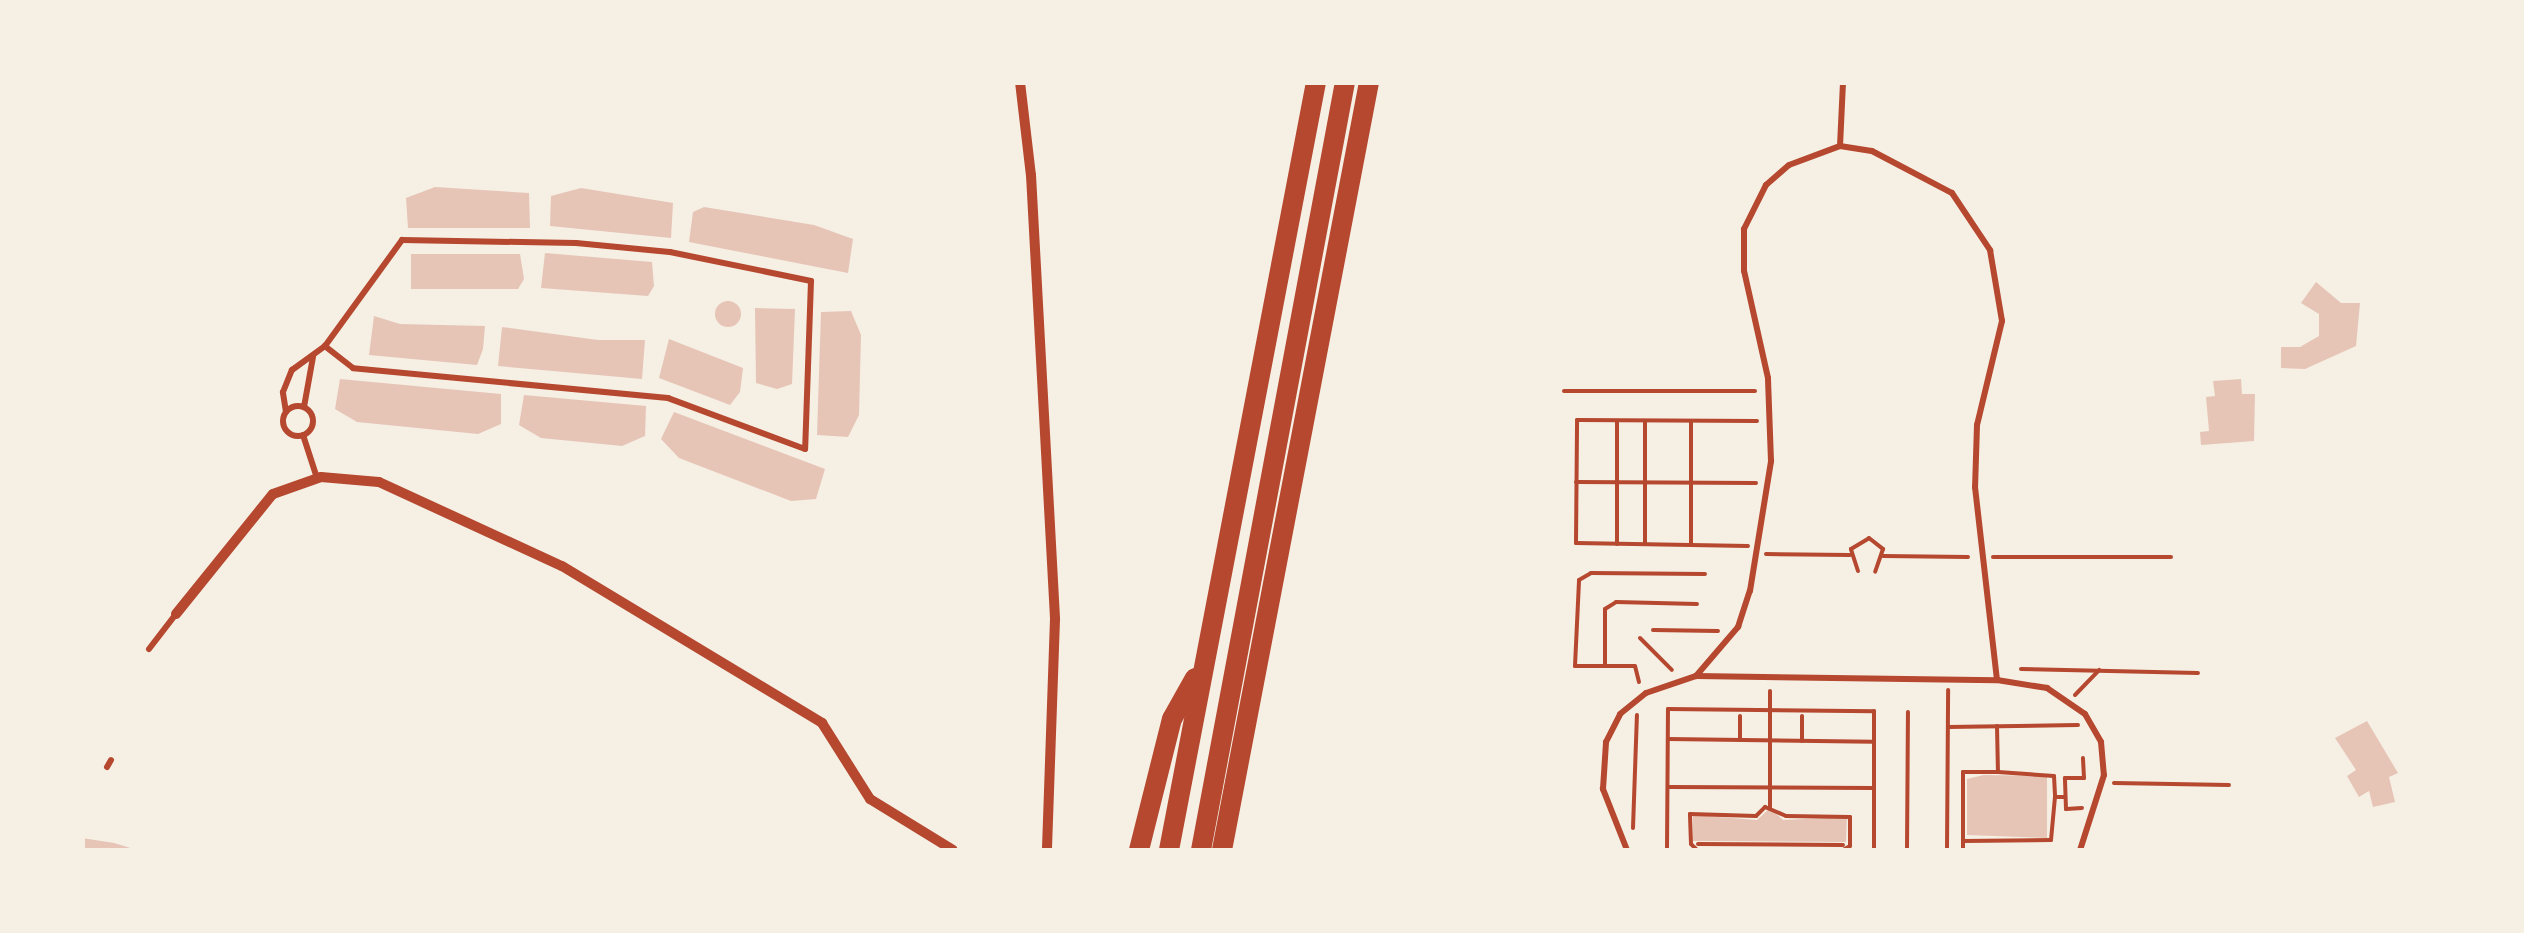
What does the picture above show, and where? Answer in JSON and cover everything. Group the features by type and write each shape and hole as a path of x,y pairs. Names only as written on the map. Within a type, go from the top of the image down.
{"highway":[{"path":"1169,850 1316,82"},
{"path":"1201,850 1345,82"},
{"path":"1222,850 1369,82"},
{"path":"1139,850 1172,719 1204,663"}],"street":[{"path":"1020,82 1031,175 1055,619 1047,850"},
{"path":"176,614 273,494 316,478 379,482 562,566 822,723 870,799 954,850"}],"lane":[{"path":"1840,146 1844,82"},
{"path":"1696,676 1734,632 1757,550 1768,482 1772,421 1744,270 1744,229 1766,184 1789,164 1840,146 1872,151 1952,192 1990,250 2002,322 1977,425 1983,557 1997,680"},
{"path":"303,435 286,430 284,383 325,346 402,240 670,252 810,281 805,450 668,398 353,368 325,346"},
{"path":"303,435 314,419 304,407 313,356"},
{"path":"286,412 304,407"},
{"path":"303,435 316,478"},
{"path":"150,649 176,614"},
{"path":"1628,850 1604,789 1604,755 1620,714 1646,693 1696,676 1997,680 2048,688 2091,724 2101,742 2102,782 2080,850"}],"path":[{"path":"1564,391 1769,391"},
{"path":"1772,421 1577,420 1576,544 1691,545 1850,555"},
{"path":"1617,421 1617,544"},
{"path":"1645,544 1646,421"},
{"path":"1691,421 1691,545"},
{"path":"1576,482 1768,482"},
{"path":"1850,555 1855,544 1868,538 1880,544 1883,556 1875,572"},
{"path":"1850,555 1858,570"},
{"path":"1883,556 2171,557"},
{"path":"1646,693 1634,666 1576,666 1579,580 1591,573 1704,574"},
{"path":"1605,666 1605,609 1616,602 1697,604"},
{"path":"1653,630 1734,632"},
{"path":"1640,638 1682,680"},
{"path":"1996,669 2198,673"},
{"path":"2068,702 2099,670"},
{"path":"1770,677 1770,807"},
{"path":"1947,850 1948,680"},
{"path":"1619,828 1636,828 1638,700"},
{"path":"1667,850 1668,710 1874,711 1874,850"},
{"path":"1907,850 1908,712"},
{"path":"1740,716 1740,740"},
{"path":"1802,716 1802,741"},
{"path":"1948,727 2091,724"},
{"path":"1998,726 1998,772"},
{"path":"1668,739 1874,742"},
{"path":"2083,758 2084,778 2065,778 2066,808 2094,808"},
{"path":"1963,841 2051,840 2054,776 1963,772 1963,841 1963,850"},
{"path":"2102,782 2229,785"},
{"path":"1668,787 1874,788"},
{"path":"2055,797 2065,797"},
{"path":"1770,807 1786,816 1850,817 1850,846 1770,848 1691,844 1690,814 1756,816 1770,807"}],"building":[{"path":"435,187 529,193 530,228 408,228 406,198"},
{"path":"581,188 673,203 671,238 550,226 551,196"},
{"path":"704,207 814,225 853,239 848,273 689,242 693,212"},
{"path":"545,253 652,262 654,286 648,296 541,288"},
{"path":"411,254 520,254 524,279 518,289 411,289"},
{"path":"2316,282 2341,303 2360,303 2356,346 2305,369 2281,368 2281,347 2300,347 2319,336 2319,314 2301,303"},
{"path":"728,301 737,305 741,314 737,323 728,327 719,323 715,314 719,305"},
{"path":"755,308 795,309 792,384 777,389 756,383"},
{"path":"851,311 861,335 859,415 848,437 817,435 821,312"},
{"path":"374,316 400,324 485,326 477,365 369,355"},
{"path":"502,327 598,340 645,340 642,379 498,366"},
{"path":"669,339 743,368 740,392 730,405 659,378"},
{"path":"340,379 501,394 501,424 478,434 357,422 335,409"},
{"path":"2241,379 2242,394 2255,394 2254,441 2201,445 2200,432 2209,431 2206,397 2215,396 2213,381"},
{"path":"524,395 646,406 645,436 622,446 541,438 519,425"},
{"path":"674,412 825,469 816,499 791,501 679,458 661,439"},
{"path":"2367,721 2398,773 2389,777 2395,802 2373,807 2369,791 2359,797 2347,776 2356,770 2335,738"},
{"path":"1984,775 2047,776 2047,838 1967,835 1967,779"},
{"path":"1770,808 1783,820 1847,817 1846,842 1693,841 1693,815 1757,820"},
{"path":"82,838 114,843 137,850 82,850"}]}
